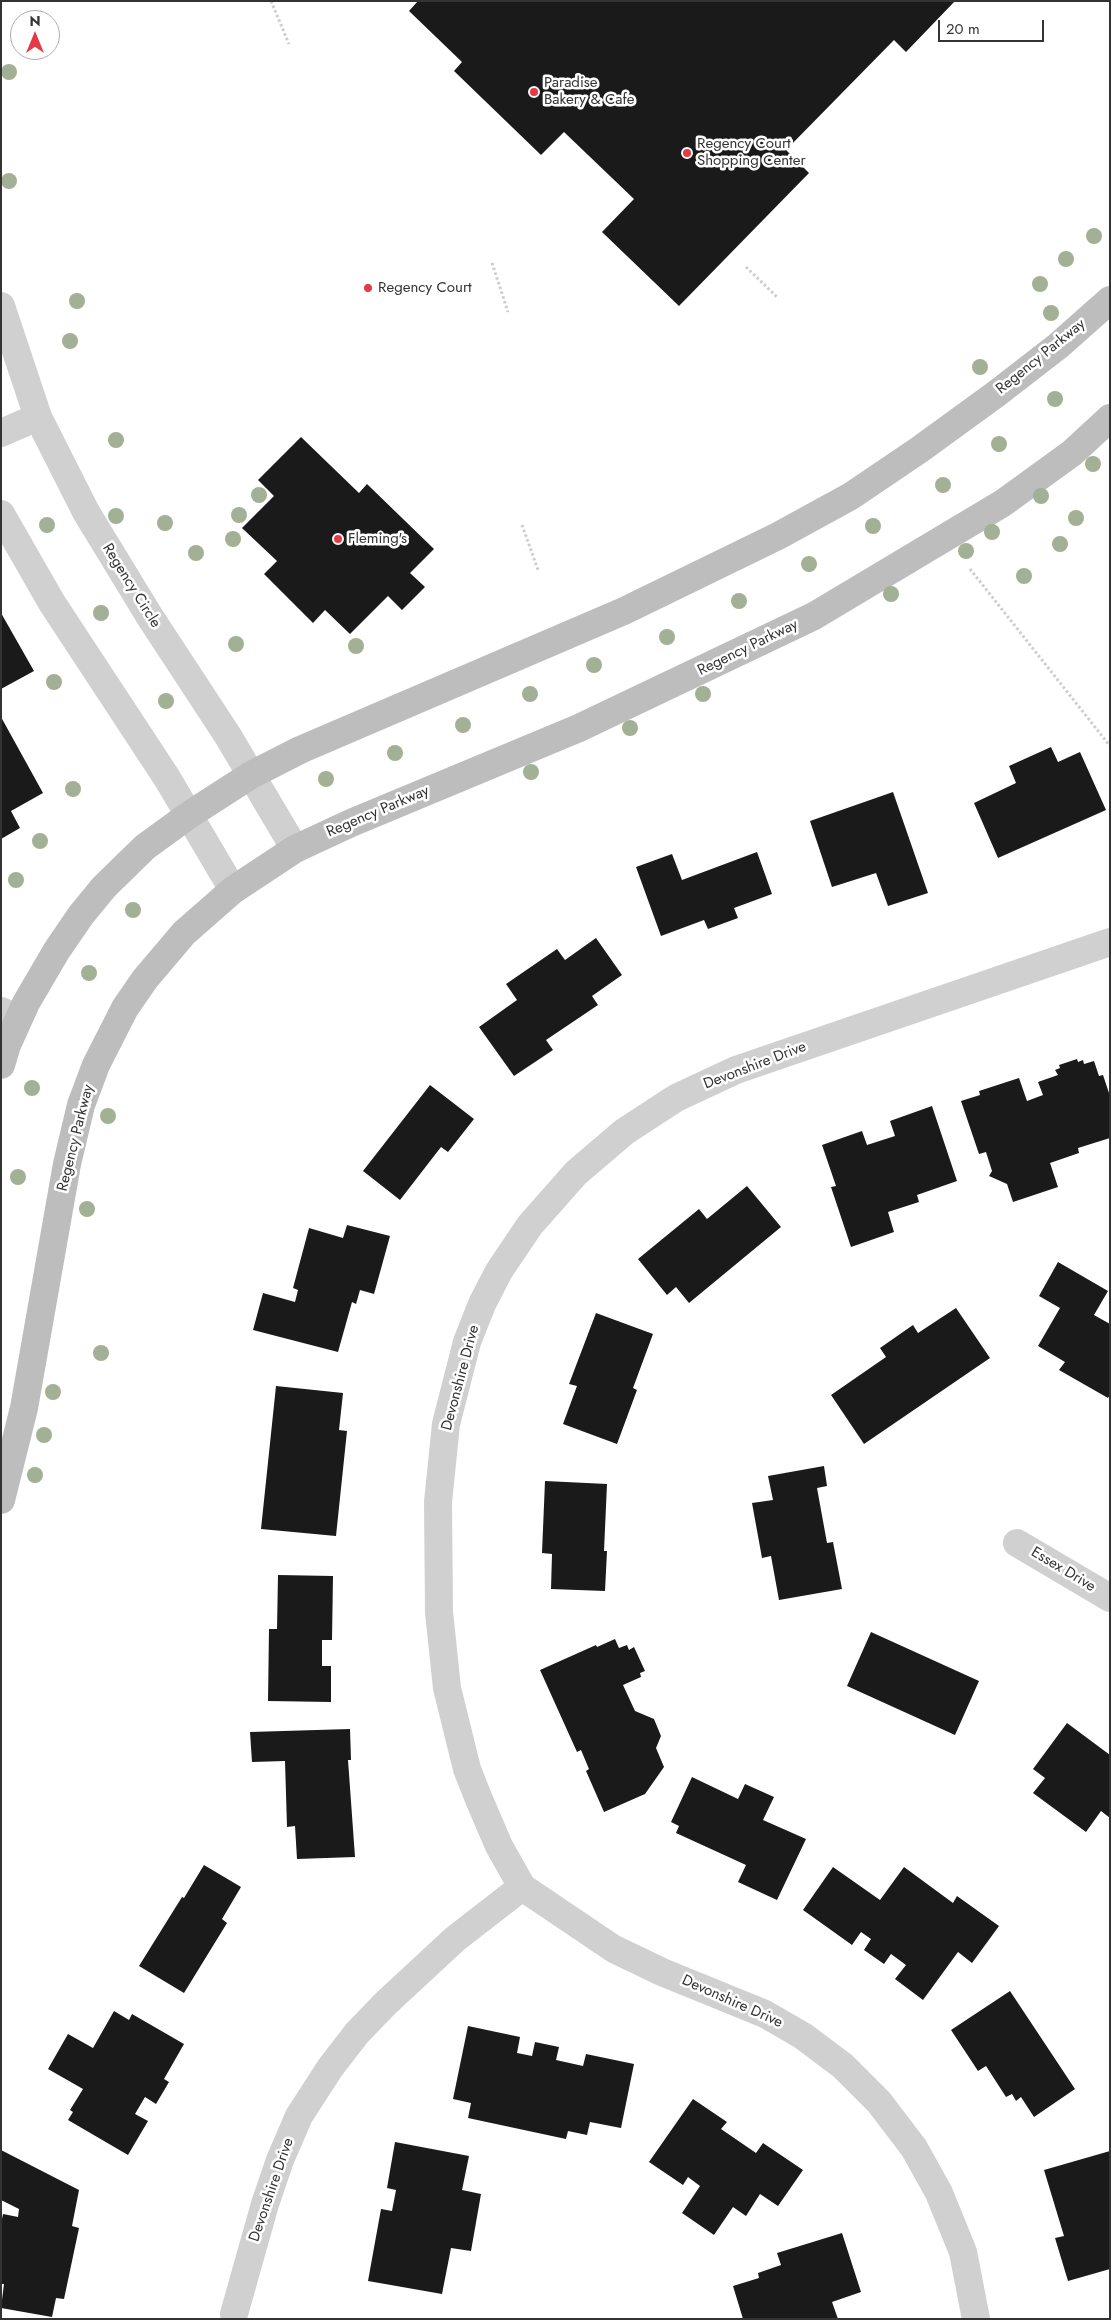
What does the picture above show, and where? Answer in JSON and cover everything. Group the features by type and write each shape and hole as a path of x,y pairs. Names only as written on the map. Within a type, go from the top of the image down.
{"main road":[{"name":"Regency Parkway","path":"1,1065 9,1015 104,887 145,846 189,815 251,775 300,750 624,612 778,536 851,496 919,450 996,394 1058,346 1110,300"},
{"name":"Regency Parkway","path":"1,1500 24,1408 67,1164 81,1105 96,1065 125,1008 145,979 184,933 233,890 295,849 351,823 579,728 814,616 1003,503 1072,453 1110,418"}],"street":[{"name":"Regency Circle","path":"1,306 38,417 82,504 295,849"},
{"path":"1,433 38,417"},
{"path":"1,514 52,603 189,815 233,890"},
{"name":"Devonshire Drive","path":"976,2319 963,2252 939,2193 914,2148 885,2109 843,2066 803,2036 765,2014 662,1972 614,1949 522,1887 500,1846 467,1769 447,1688 439,1612 438,1502 446,1424 467,1342 482,1304 499,1271 530,1224 576,1173 624,1132 676,1098 736,1070 1110,942"},
{"name":"Essex Drive","path":"1017,1543 1110,1598"},
{"name":"Devonshire Drive","path":"234,2314 265,2204 280,2160 299,2116 330,2068 357,2033 393,1996 455,1939 522,1887"}],"path":[{"path":"271,1 289,44"},
{"path":"492,263 508,312"},
{"path":"746,266 778,298"},
{"path":"522,525 538,570"},
{"path":"970,569 1110,746"}],"building":[{"name":"Regency Court Shopping Center","path":"418,1 955,1 906,52 894,40 786,150 809,173 679,306 602,232 634,199 564,132 541,155 454,71 462,62 409,11"},
{"name":"Fleming's","path":"301,437 359,493 367,484 434,549 410,573 425,587 402,610 388,596 350,634 325,610 313,623 264,574 277,561 242,528 274,496 258,480"},
{"path":"1,613 34,671 1,689"},
{"path":"1,717 43,793 11,811 20,828 1,839"},
{"path":"1051,747 1058,762 1080,752 1106,810 998,858 974,803 1016,783 1009,766"},
{"path":"893,792 928,893 888,906 876,873 832,887 810,821"},
{"path":"757,852 772,894 734,908 738,918 708,929 704,920 661,936 636,867 672,854 682,880"},
{"path":"596,938 622,975 592,996 598,1005 546,1040 553,1050 514,1076 479,1027 517,1000 506,984 557,949 565,960"},
{"path":"1077,1059 1078,1062 1083,1060 1084,1064 1094,1061 1099,1076 1103,1075 1110,1096 1110,1138 1078,1148 1079,1153 1050,1163 1058,1187 1013,1202 1007,1184 989,1176 992,1171 986,1152 979,1154 961,1101 980,1095 979,1091 1019,1078 1027,1101 1043,1095 1038,1082 1058,1075 1055,1070 1060,1068 1059,1065"},
{"path":"430,1085 474,1119 448,1152 441,1147 400,1200 363,1171"},
{"path":"932,1106 957,1181 917,1195 919,1202 888,1212 894,1232 851,1247 831,1187 836,1186 822,1145 862,1131 867,1145 895,1136 890,1121"},
{"path":"747,1186 781,1227 689,1303 676,1287 667,1295 638,1259 699,1209 707,1219"},
{"path":"347,1225 390,1236 374,1294 360,1290 356,1304 352,1302 338,1352 253,1330 263,1293 295,1302 298,1290 293,1288 309,1228 343,1238"},
{"path":"1058,1262 1108,1291 1094,1315 1110,1324 1110,1395 1108,1398 1059,1370 1065,1362 1038,1346 1060,1308 1039,1296"},
{"path":"956,1308 990,1358 864,1444 831,1395 886,1357 880,1348 913,1325 918,1333"},
{"path":"596,1313 653,1334 633,1388 637,1390 617,1444 563,1424 577,1386 569,1384"},
{"path":"276,1386 343,1393 339,1430 347,1431 336,1536 261,1529"},
{"path":"824,1466 827,1486 817,1488 827,1543 833,1542 842,1589 779,1600 771,1556 762,1558 752,1503 773,1500 768,1476"},
{"path":"545,1481 607,1484 604,1551 607,1551 605,1591 551,1589 552,1554 542,1553"},
{"path":"278,1575 333,1576 332,1640 322,1640 322,1666 331,1666 331,1702 268,1701 269,1629 277,1629"},
{"path":"871,1632 979,1681 955,1735 847,1686"},
{"path":"615,1639 619,1648 627,1645 629,1650 634,1647 645,1671 640,1673 641,1677 623,1685 635,1711 654,1719 661,1736 656,1748 664,1767 645,1794 604,1812 586,1771 589,1769 581,1750 577,1752 540,1670 596,1645 597,1647"},
{"path":"1067,1723 1110,1755 1110,1818 1101,1811 1086,1832 1033,1793 1045,1778 1033,1769"},
{"path":"350,1729 351,1760 348,1760 355,1857 297,1859 295,1826 287,1827 285,1761 252,1762 250,1732"},
{"path":"692,1777 738,1799 745,1784 774,1797 763,1820 806,1839 777,1900 738,1882 746,1865 676,1833 679,1826 671,1822"},
{"path":"204,1865 241,1887 222,1919 227,1923 184,1993 139,1966"},
{"path":"833,1867 880,1900 904,1867 953,1903 957,1896 999,1926 972,1963 958,1952 923,2000 895,1979 906,1965 891,1954 884,1964 864,1950 871,1939 861,1932 852,1945 803,1910"},
{"path":"1010,1991 1075,2089 1034,2117 1021,2097 1016,2101 1012,2094 1006,2097 986,2066 978,2071 951,2030"},
{"path":"114,2011 129,2020 132,2014 184,2044 164,2079 169,2082 156,2104 145,2097 135,2114 148,2121 128,2155 68,2120 73,2112 70,2110 83,2089 48,2069 68,2034 93,2048"},
{"path":"468,2026 520,2037 517,2053 532,2056 535,2042 559,2047 556,2060 583,2066 586,2054 634,2064 621,2128 590,2122 587,2135 568,2131 566,2139 468,2118 471,2103 453,2099"},
{"path":"693,2099 727,2122 721,2129 756,2153 763,2143 803,2170 778,2206 760,2194 746,2216 733,2207 714,2235 682,2213 700,2186 688,2177 683,2185 649,2162"},
{"path":"395,2142 469,2156 462,2190 481,2194 471,2251 451,2248 442,2294 368,2281 381,2209 392,2211 396,2190 387,2188"},
{"path":"1,2150 79,2190 72,2226 79,2228 64,2299 56,2298 52,2317 1,2308 4,2284 1,2284 1,2224 3,2214 18,2217 19,2209 1,2200"},
{"path":"1110,2151 1110,2269 1068,2281 1055,2238 1064,2236 1044,2170"},
{"path":"842,2233 861,2292 832,2302 838,2319 743,2319 733,2286 759,2278 758,2273 781,2265 777,2253"}],"place":[{"name":"Paradise Bakery & Cafe","path":"534,92"},
{"name":"Regency Court Shopping Center","path":"687,153"},
{"name":"Regency Court","path":"368,288"},
{"name":"Fleming's","path":"338,539"}]}
